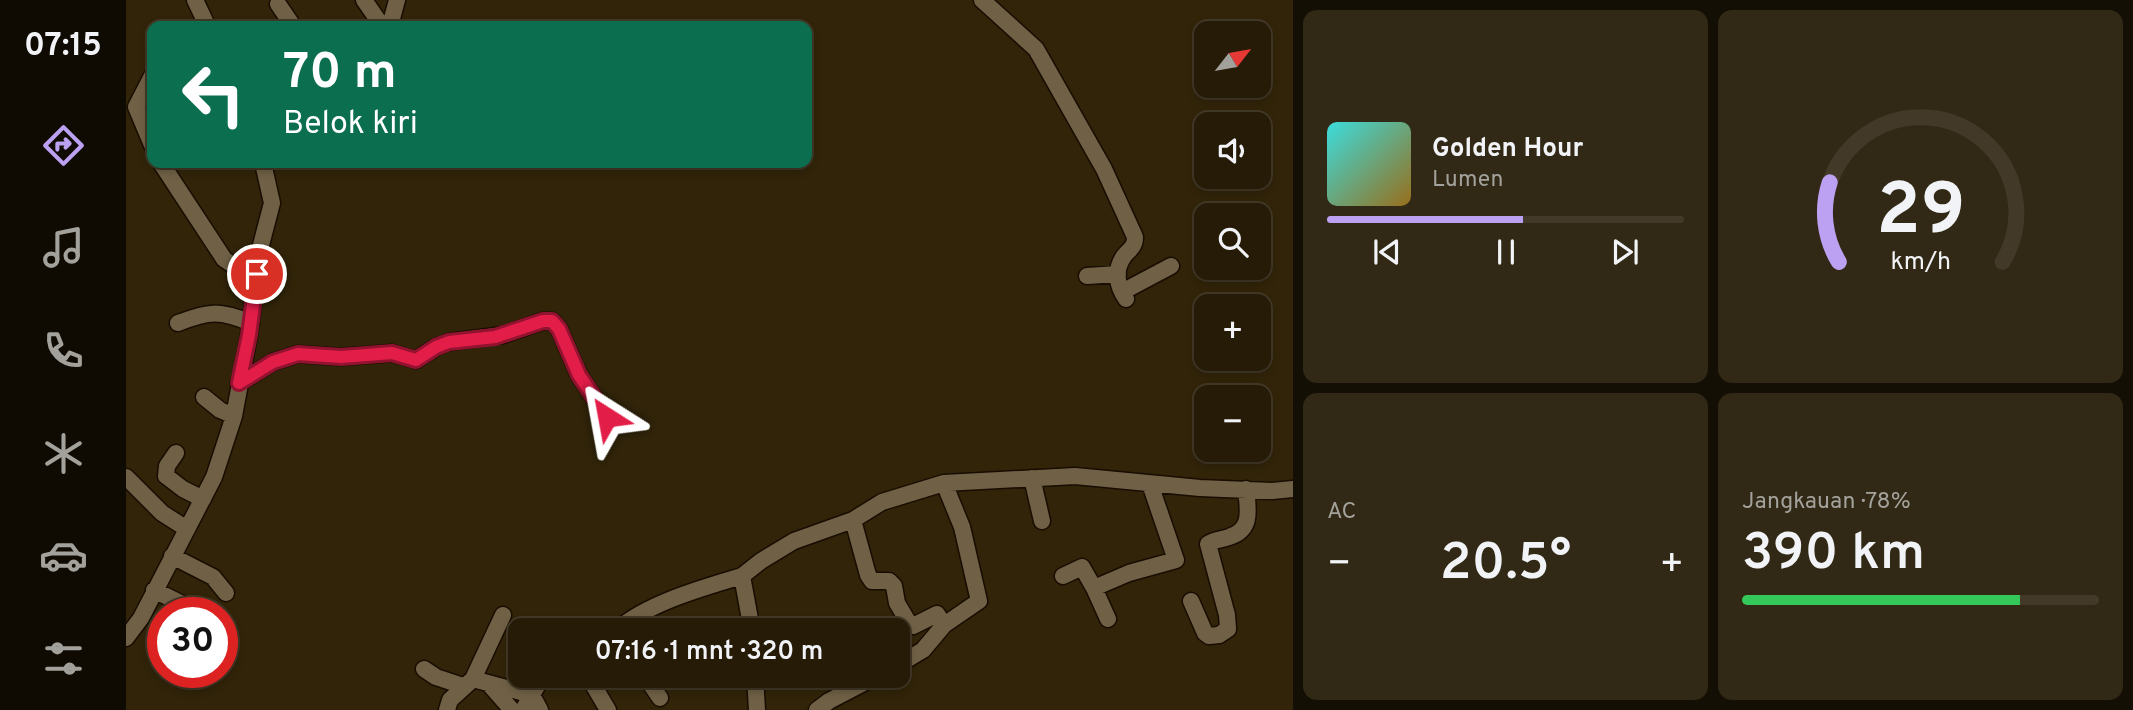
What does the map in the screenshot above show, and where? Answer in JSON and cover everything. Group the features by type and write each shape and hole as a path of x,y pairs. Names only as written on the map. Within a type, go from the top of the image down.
{"street":[{"path":"195,0 205,21"},
{"path":"364,0 379,21"},
{"path":"391,21 397,0"},
{"path":"982,0 1036,49 1116,192 1135,237 1135,243 1121,262 1118,274 1124,296 1171,266"},
{"path":"278,4 290,21"},
{"path":"147,86 136,107 147,133"},
{"path":"164,168 224,259 234,266 257,274"},
{"path":"126,638 141,618 203,499 222,456 234,416 251,323 260,249 272,203 264,168"},
{"path":"1087,276 1118,274"},
{"path":"178,323 213,312 235,316 251,323"},
{"path":"239,383 273,362 298,354 341,357 392,353 416,360 449,342 495,337 528,324 548,320 555,323 559,329 579,375 607,417"},
{"path":"204,397 220,410 234,416"},
{"path":"176,453 167,466 166,477 203,499"},
{"path":"635,618 647,610 742,576 794,541 853,520 883,502 944,483 1075,476 1200,488 1272,491 1293,489"},
{"path":"126,477 162,513 187,530"},
{"path":"1032,478 1042,521"},
{"path":"910,658 923,650 944,625 979,601 962,527 944,483"},
{"path":"1094,588 1129,573 1176,560 1150,484"},
{"path":"1191,601 1205,633 1209,636 1219,635 1228,629 1227,615 1208,544 1236,535 1245,527 1248,515 1246,489"},
{"path":"853,520 868,575 872,580 888,581 894,586 897,603 910,625 937,614 944,625"},
{"path":"172,556 213,577 226,593"},
{"path":"1063,576 1082,567 1108,619"},
{"path":"742,576 750,618"},
{"path":"154,590 168,597"},
{"path":"503,615 474,683 448,705 430,673 474,683 525,700 540,710"},
{"path":"474,683 513,710 525,700"},
{"path":"595,688 608,710"},
{"path":"653,688 660,698"},
{"path":"756,688 757,710"},
{"path":"825,707 857,688"}],"route":[{"path":"257,274 239,383 286,356 307,353 341,357 392,353 416,360 449,342 495,337 528,324 548,320 555,323 559,329 579,375 607,417"}]}
